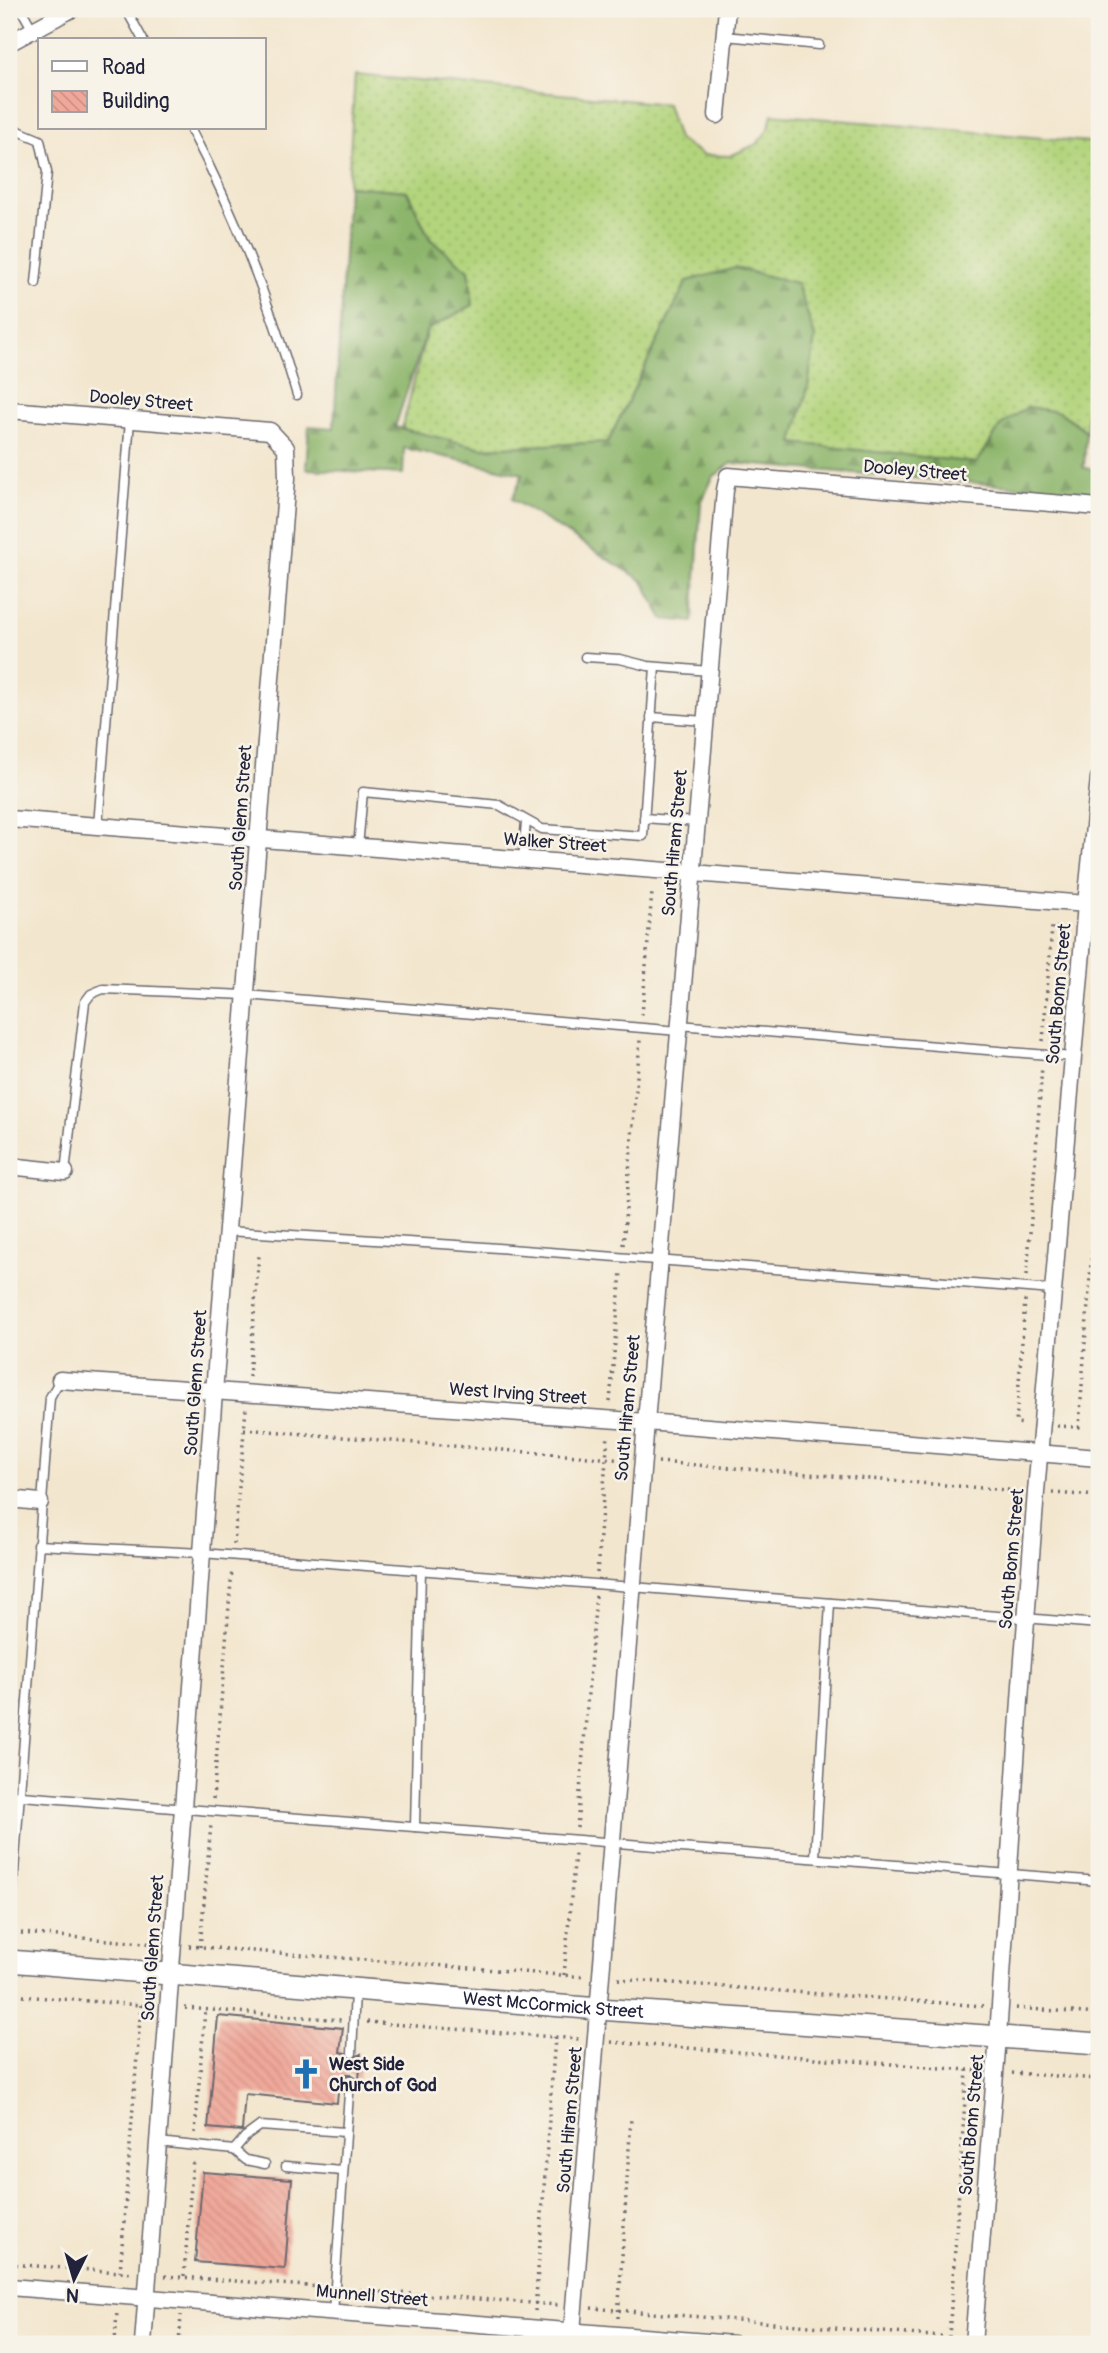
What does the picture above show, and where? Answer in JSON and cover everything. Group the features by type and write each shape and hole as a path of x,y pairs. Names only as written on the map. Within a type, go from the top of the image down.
{"street":[{"path":"9,43 72,9"},
{"path":"717,115 727,9"},
{"name":"Dooley Street","path":"9,410 270,431"},
{"name":"South Glenn Street","path":"143,2344 214,1392 287,478 286,449 270,431"},
{"name":"Dooley Street","path":"728,476 1099,507"},
{"name":"South Hiram Street","path":"572,2338 642,1461 728,476"},
{"name":"South Bonn Street","path":"973,2342 996,2072 1039,1453 1073,1057 1093,904 1099,778"},
{"name":"Walker Street","path":"9,819 1093,904"},
{"path":"9,1166 65,1172"},
{"name":"West Irving Street","path":"60,1380 1099,1458"},
{"path":"9,1499 40,1502"},
{"name":"West McCormick Street","path":"9,1961 598,2009 1099,2045"},
{"name":"Munnell Street","path":"9,2287 534,2329 572,2338 617,2335 733,2344"}],"lane":[{"path":"21,9 33,30"},
{"path":"126,9 142,38"},
{"path":"724,36 819,44"},
{"path":"9,127 40,140 47,172 36,283"},
{"path":"191,130 246,246 280,335 297,395"},
{"path":"98,826 130,420"},
{"path":"585,656 620,659 655,667 709,671"},
{"path":"358,847 363,792 499,805 542,829 643,836 655,667"},
{"path":"651,717 705,721"},
{"path":"644,818 697,822"},
{"path":"523,860 526,821"},
{"path":"65,1172 85,1002 91,994 103,989 246,995 1073,1057"},
{"path":"227,1231 1053,1290"},
{"path":"9,1938 40,1502 50,1397 60,1380"},
{"path":"37,1545 202,1553 1099,1624"},
{"path":"415,1827 421,1570"},
{"path":"815,1858 830,1603"},
{"path":"9,1795 1099,1881"},
{"path":"352,2053 355,1989"},
{"path":"332,2313 350,2080"},
{"path":"234,2150 260,2126 345,2132"},
{"path":"158,2142 234,2150 246,2160 265,2164"},
{"path":"285,2166 342,2171"}],"path":[{"path":"200,1947 259,1255"},
{"path":"244,1429 1099,1496"},
{"path":"9,1932 1099,2014"},
{"path":"9,1995 1099,2079"},
{"path":"114,2344 141,2005"},
{"path":"179,2344 205,2010"},
{"path":"534,2329 555,2037"},
{"path":"949,2337 967,2070"},
{"path":"617,2335 631,2118"},
{"path":"9,2264 536,2303 949,2337 973,2342 1045,2344"}],"green space":[{"path":"355,75 667,104 678,139 703,155 730,156 757,144 769,128 772,114 1099,143 1099,251 1086,431 1060,412 1001,425 977,463 792,443 808,387 815,337 797,283 687,281 608,442 482,448 402,429 427,329 472,305 469,270 430,239 407,191 348,186"},
{"path":"348,186 407,191 430,239 469,270 473,305 427,330 395,427 482,448 608,442 687,281 735,268 797,283 815,337 808,387 793,443 977,463 1001,425 1027,407 1060,412 1086,431 1084,468 1099,470 1099,493 732,463 713,477 701,503 693,622 663,619 643,581 512,499 523,474 404,448 403,474 306,469 309,426 334,428"}],"building":[{"name":"West Side Church of God","path":"218,2016 343,2028 340,2052 351,2059 361,2054 359,2080 351,2074 339,2079 337,2103 245,2094 242,2131 208,2128"},
{"path":"203,2172 292,2179 285,2269 195,2262"}],"place":[{"name":"West Side Church of God","path":"306,2074"}]}
